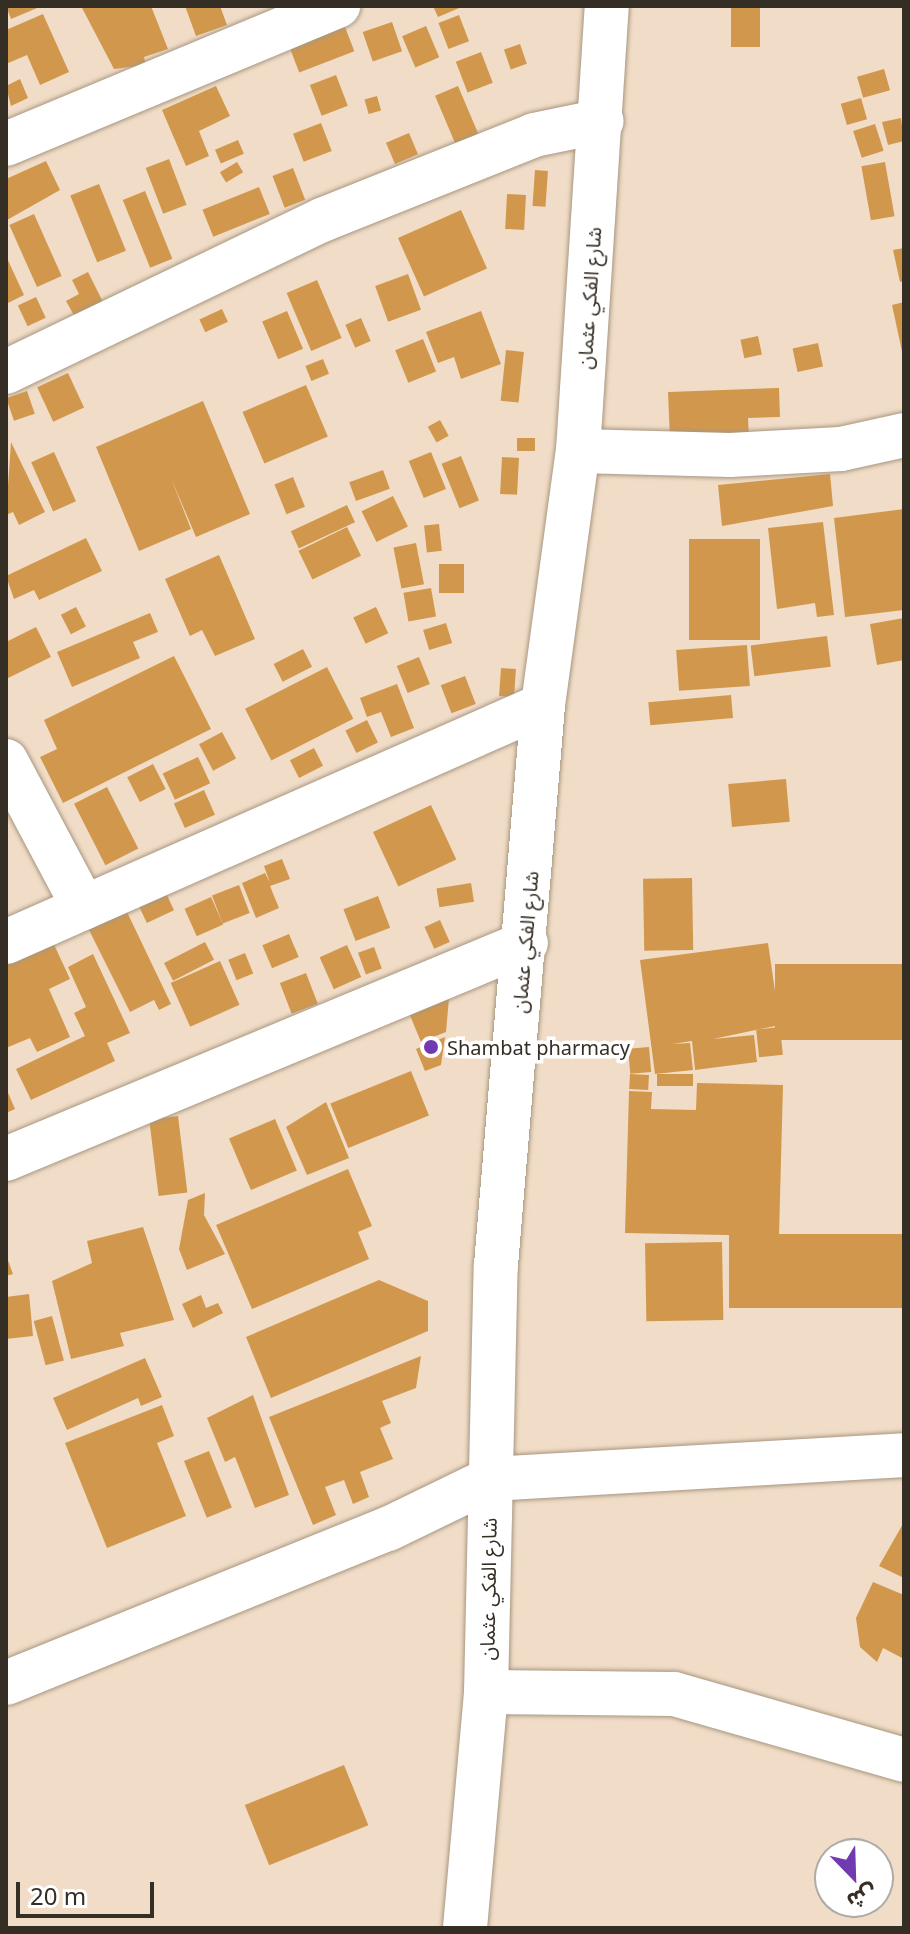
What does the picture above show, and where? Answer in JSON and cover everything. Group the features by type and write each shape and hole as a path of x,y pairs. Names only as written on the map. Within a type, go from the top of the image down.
{"street":[{"path":"6,144 338,6"},
{"name":"شارع الفكي عثمان","path":"465,1928 486,1692 496,1265 526,943 543,705 578,451 602,121 607,6"},
{"path":"6,372 322,220 534,135 602,121"},
{"path":"578,451 730,455 841,449 904,435"},
{"path":"6,942 543,705"},
{"path":"6,761 84,908"},
{"path":"6,1159 526,943"},
{"path":"6,1683 388,1529 491,1479 904,1455"},
{"path":"486,1692 674,1694 904,1760"}],"building":[{"path":"6,6 42,6 11,19"},
{"path":"81,6 151,6 168,49 144,57 146,65 114,69"},
{"path":"185,6 220,6 227,25 196,36"},
{"path":"433,6 464,6 438,17"},
{"path":"731,7 760,7 760,47 731,47"},
{"path":"43,14 69,72 40,85 27,55 6,64 6,30"},
{"path":"459,15 469,41 448,49 438,23"},
{"path":"392,22 402,51 373,61 363,32"},
{"path":"426,26 439,57 415,67 402,36"},
{"path":"345,27 354,51 299,72 290,48"},
{"path":"520,44 527,64 511,69 504,50"},
{"path":"481,52 493,83 468,92 456,62"},
{"path":"884,69 890,90 863,98 857,77"},
{"path":"336,75 348,106 322,116 310,85"},
{"path":"20,79 28,98 11,106 6,86"},
{"path":"216,86 230,116 199,131 209,156 186,166 162,110"},
{"path":"458,86 479,135 456,145 435,96"},
{"path":"377,96 381,110 369,114 365,100"},
{"path":"861,98 867,119 847,125 841,104"},
{"path":"901,118 904,141 888,145 882,122"},
{"path":"321,123 332,151 304,162 293,134"},
{"path":"875,124 884,151 862,158 853,131"},
{"path":"409,133 418,154 395,164 386,143"},
{"path":"238,140 244,154 221,164 215,150"},
{"path":"169,159 187,205 163,214 146,168"},
{"path":"46,161 60,190 7,220 6,179"},
{"path":"237,162 243,172 226,183 220,172"},
{"path":"885,162 895,216 871,220 861,166"},
{"path":"293,168 305,200 285,208 272,176"},
{"path":"535,170 548,171 545,207 532,206"},
{"path":"99,184 126,251 97,262 70,196"},
{"path":"259,187 270,214 213,237 202,210"},
{"path":"145,191 172,259 150,268 123,200"},
{"path":"507,194 526,195 524,230 505,229"},
{"path":"461,210 487,268 424,297 398,238"},
{"path":"34,214 62,276 37,287 9,225"},
{"path":"904,248 904,281 900,282 893,250"},
{"path":"6,256 24,295 6,304"},
{"path":"88,272 104,304 76,319 66,301 79,294 72,280"},
{"path":"408,274 421,310 388,322 375,286"},
{"path":"317,280 342,338 311,351 287,293"},
{"path":"36,297 46,318 28,326 18,305"},
{"path":"904,302 904,356 903,356 892,305"},
{"path":"222,309 228,322 205,332 199,320"},
{"path":"287,311 303,349 278,359 262,322"},
{"path":"481,311 501,364 461,379 454,357 438,363 426,332"},
{"path":"361,318 371,341 355,348 345,325"},
{"path":"758,336 762,355 744,358 740,340"},
{"path":"423,339 436,371 408,383 395,350"},
{"path":"818,343 823,366 798,372 793,348"},
{"path":"506,350 524,352 519,403 501,401"},
{"path":"323,359 329,374 311,381 305,366"},
{"path":"68,373 84,407 53,422 37,387"},
{"path":"306,385 328,437 264,464 242,412"},
{"path":"779,388 780,417 748,418 749,438 670,440 668,392"},
{"path":"27,391 35,414 14,421 6,398"},
{"path":"203,401 250,514 196,537 171,478 191,529 139,551 96,447"},
{"path":"440,420 449,436 436,443 428,427"},
{"path":"517,438 535,438 535,451 517,451"},
{"path":"11,442 45,512 19,525 13,512 6,515"},
{"path":"54,452 76,501 53,511 31,462"},
{"path":"431,452 446,489 424,498 409,461"},
{"path":"461,456 479,501 460,508 442,464"},
{"path":"502,457 519,458 517,495 500,494"},
{"path":"383,470 390,489 356,501 349,482"},
{"path":"830,474 833,506 722,526 718,485"},
{"path":"293,477 305,507 286,514 274,484"},
{"path":"393,496 408,527 376,542 362,511"},
{"path":"347,505 355,522 299,548 291,531"},
{"path":"904,509 904,610 845,617 834,518"},
{"path":"823,522 834,615 817,617 815,603 777,609 768,528"},
{"path":"439,524 442,551 427,552 424,526"},
{"path":"347,527 361,556 312,579 298,551"},
{"path":"86,538 102,571 39,600 34,590 14,599 6,576"},
{"path":"689,539 760,539 760,640 689,640"},
{"path":"416,543 424,584 401,589 393,547"},
{"path":"219,555 255,639 215,656 202,630 190,636 165,579"},
{"path":"439,564 464,564 464,593 439,593"},
{"path":"431,588 436,617 408,621 403,593"},
{"path":"76,607 86,627 71,634 61,615"},
{"path":"376,607 388,633 366,644 353,618"},
{"path":"150,613 158,632 133,642 140,658 72,687 57,652"},
{"path":"904,618 904,660 877,665 870,624"},
{"path":"446,623 452,643 429,650 423,630"},
{"path":"36,627 51,657 6,679 6,642"},
{"path":"827,636 831,667 754,676 751,645"},
{"path":"747,645 750,686 679,691 676,650"},
{"path":"303,649 312,667 283,682 274,664"},
{"path":"174,656 211,729 63,803 40,757 57,749 44,720"},
{"path":"419,657 430,684 408,693 397,666"},
{"path":"327,667 353,719 271,760 245,709"},
{"path":"501,668 516,669 514,697 499,696"},
{"path":"465,676 476,704 451,713 441,685"},
{"path":"397,684 414,728 391,737 381,712 367,717 360,698"},
{"path":"731,695 733,718 650,725 648,702"},
{"path":"367,720 378,742 356,753 345,731"},
{"path":"222,732 236,758 213,771 199,744"},
{"path":"314,748 323,766 299,778 290,760"},
{"path":"198,757 210,783 175,800 163,773"},
{"path":"153,764 166,789 140,802 127,777"},
{"path":"786,779 790,822 732,827 728,784"},
{"path":"107,787 138,848 105,865 74,804"},
{"path":"204,790 215,815 185,828 174,803"},
{"path":"431,805 456,859 398,886 373,832"},
{"path":"282,859 290,879 270,886 279,908 256,918 242,883 265,873 270,883 264,866"},
{"path":"692,878 693,950 644,951 643,879"},
{"path":"471,883 474,902 439,907 436,888"},
{"path":"239,885 250,913 223,923 212,895"},
{"path":"166,893 174,910 147,923 139,906"},
{"path":"378,896 390,928 356,941 343,909"},
{"path":"211,897 223,924 197,936 185,909"},
{"path":"127,912 171,1004 159,1010 154,1000 130,1012 89,930"},
{"path":"440,920 450,942 434,949 424,927"},
{"path":"289,934 299,957 272,968 262,945"},
{"path":"51,938 70,979 49,989 70,1037 37,1052 30,1038 6,1048 6,959"},
{"path":"205,942 214,960 173,981 164,963"},
{"path":"768,943 780,1025 713,1039 754,1035 757,1062 695,1070 692,1041 672,1044 690,1043 693,1070 655,1074 640,960"},
{"path":"347,945 361,977 334,989 320,957"},
{"path":"374,947 382,969 366,974 358,953"},
{"path":"245,953 253,973 237,980 228,960"},
{"path":"93,954 130,1033 107,1043 115,1061 31,1100 16,1069 85,1036 74,1013 86,1007 68,967"},
{"path":"220,961 240,1005 190,1027 171,983"},
{"path":"775,964 904,964 904,1040 775,1040"},
{"path":"306,973 318,1004 292,1014 280,983"},
{"path":"449,998 446,1032 421,1042 409,1013"},
{"path":"780,1027 783,1055 759,1057 756,1030"},
{"path":"445,1037 441,1065 425,1071 416,1049"},
{"path":"649,1047 651,1072 630,1074 628,1049"},
{"path":"411,1071 429,1116 348,1148 330,1104"},
{"path":"630,1074 649,1075 648,1090 629,1089"},
{"path":"657,1074 693,1074 693,1086 657,1086"},
{"path":"697,1083 783,1085 779,1236 625,1233 629,1091 652,1092 651,1109 696,1110"},
{"path":"6,1088 15,1109 6,1113"},
{"path":"326,1102 349,1158 307,1175 286,1127"},
{"path":"178,1116 187,1192 159,1196 149,1120"},
{"path":"275,1119 297,1171 251,1190 229,1139"},
{"path":"348,1169 372,1226 358,1232 369,1259 252,1309 216,1225"},
{"path":"205,1193 204,1215 225,1254 187,1270 179,1249 188,1200"},
{"path":"143,1227 174,1320 120,1333 124,1346 71,1359 52,1281 92,1263 87,1241"},
{"path":"729,1234 904,1234 904,1308 729,1308"},
{"path":"722,1242 723,1320 646,1321 645,1243"},
{"path":"6,1255 13,1274 6,1276"},
{"path":"379,1280 428,1301 428,1331 271,1398 246,1337"},
{"path":"29,1294 33,1336 6,1339 6,1297"},
{"path":"201,1295 206,1308 218,1303 223,1313 193,1328 182,1304"},
{"path":"52,1316 64,1360 46,1365 34,1321"},
{"path":"421,1356 416,1388 382,1401 391,1423 380,1428 393,1459 360,1472 369,1497 353,1504 344,1480 325,1487 336,1515 313,1525 269,1417"},
{"path":"145,1358 162,1397 141,1406 138,1398 67,1430 53,1398"},
{"path":"253,1395 289,1495 255,1508 235,1457 225,1462 207,1418"},
{"path":"162,1405 174,1436 157,1443 186,1516 107,1548 65,1443"},
{"path":"209,1451 232,1508 207,1518 184,1461"},
{"path":"904,1522 904,1578 879,1566"},
{"path":"873,1582 904,1595 904,1659 883,1648 877,1662 860,1647 856,1618"},
{"path":"344,1765 368,1825 269,1865 245,1805"}],"place":[{"name":"Shambat pharmacy","path":"431,1047"}]}
